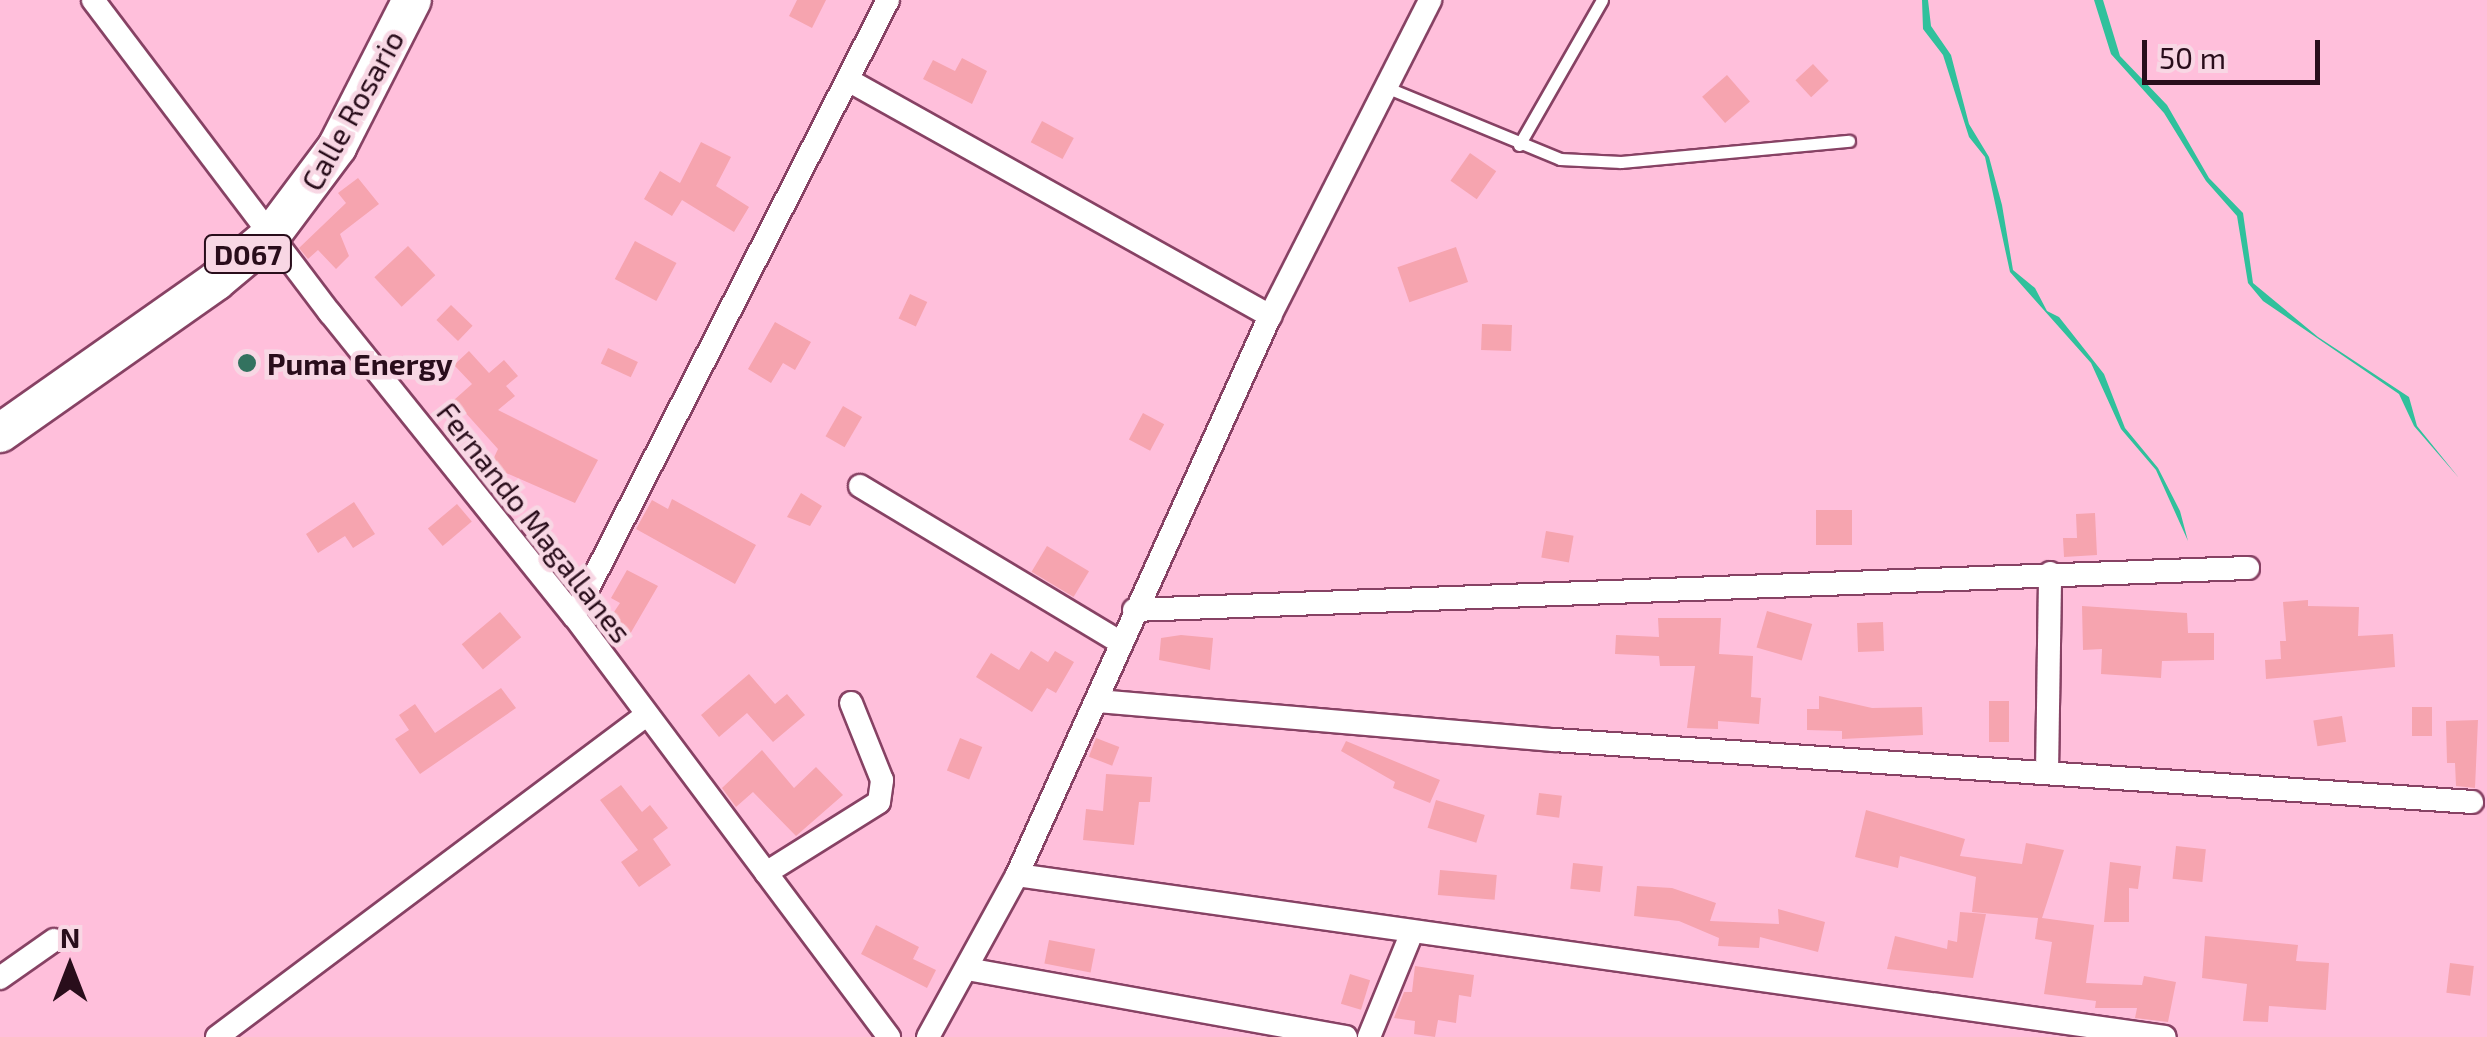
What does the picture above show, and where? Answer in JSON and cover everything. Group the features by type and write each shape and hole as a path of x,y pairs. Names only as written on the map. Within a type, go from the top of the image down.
{"main road":[{"name":"Calle Rosario","path":"0,432 216,281 272,234 337,147 410,1"}],"street":[{"name":"Fernando Magallanes","path":"93,0 574,616 889,1037"},
{"path":"574,616 888,0"},
{"path":"928,1037 1017,875 1270,316 1430,0"},
{"path":"848,80 1270,316"},
{"path":"860,486 1121,643"},
{"path":"1134,610 2248,568"},
{"path":"2047,772 2050,573"},
{"path":"1097,701 1554,740 2472,802"},
{"path":"766,873 879,802 882,780 851,703"},
{"path":"217,1037 646,716"},
{"path":"1017,875 2165,1037"},
{"path":"1369,1037 1412,932"},
{"path":"0,978 54,940"},
{"path":"967,968 1346,1037"}],"lane":[{"path":"1519,145 1602,0"},
{"path":"1388,88 1560,159 1622,162 1849,141"}],"shaded area":[{"path":"1922,0 1928,0 1931,26 1951,55 1969,124 1989,157 2013,270 2035,288 2047,311 2059,317 2104,374 2125,428 2158,468 2180,511 2188,541 2156,470 2121,429 2091,363 2010,272 1985,157 1969,137 1943,55 1923,29"},
{"path":"2094,0 2103,0 2120,56 2167,105 2209,178 2243,213 2253,283 2318,337 2409,397 2417,426 2459,478 2414,426 2399,394 2263,301 2248,283 2237,216 2206,181 2164,113 2111,54"}],"building":[{"path":"797,0 826,0 812,28 789,16"},
{"path":"962,58 987,71 972,104 923,79 933,60 955,71"},
{"path":"1813,64 1829,81 1811,97 1795,80"},
{"path":"1727,75 1750,101 1725,123 1702,97"},
{"path":"1042,121 1074,138 1063,159 1031,142"},
{"path":"701,142 731,157 716,186 749,207 734,232 682,200 672,216 644,199 660,171 680,183"},
{"path":"1470,153 1496,171 1477,199 1450,181"},
{"path":"358,178 379,204 340,234 349,256 336,269 318,250 308,259 299,248 346,203 338,193"},
{"path":"635,241 676,263 656,301 615,279"},
{"path":"408,246 435,275 402,307 374,277"},
{"path":"1456,247 1468,282 1409,302 1397,267"},
{"path":"910,294 927,302 916,327 899,318"},
{"path":"451,305 473,326 458,341 436,320"},
{"path":"775,322 811,342 795,370 783,363 771,383 748,369"},
{"path":"1482,324 1512,325 1511,351 1481,350"},
{"path":"608,348 638,362 631,377 601,363"},
{"path":"469,351 489,373 504,360 518,376 506,386 515,396 498,410 598,460 575,503 490,466 498,449 454,400 472,384 454,365"},
{"path":"843,406 862,417 845,447 826,436"},
{"path":"1143,413 1164,424 1150,451 1129,439"},
{"path":"801,493 822,506 810,526 787,517"},
{"path":"672,499 756,545 735,584 636,529 652,500 668,509"},
{"path":"354,502 375,534 353,548 345,536 318,553 306,534"},
{"path":"457,504 472,522 443,546 428,528"},
{"path":"1816,510 1852,510 1852,545 1816,545"},
{"path":"2095,513 2097,555 2064,557 2063,538 2077,538 2076,514"},
{"path":"1546,531 1574,536 1569,562 1541,558"},
{"path":"1047,546 1089,571 1074,597 1032,572"},
{"path":"627,570 658,586 626,641 604,627 620,603 611,598"},
{"path":"2308,600 2308,606 2359,607 2358,636 2393,634 2395,667 2266,679 2265,660 2281,659 2280,641 2286,641 2283,602"},
{"path":"2082,606 2187,613 2188,633 2214,633 2214,660 2162,661 2161,678 2101,674 2102,649 2083,650"},
{"path":"1767,611 1812,624 1802,660 1757,648"},
{"path":"500,612 521,637 483,669 462,644"},
{"path":"1658,618 1721,618 1719,654 1753,656 1751,697 1761,698 1759,724 1718,721 1718,729 1687,728 1695,666 1660,666 1659,656 1615,654 1616,635 1659,637"},
{"path":"1883,622 1884,651 1858,652 1857,623"},
{"path":"1161,638 1213,638 1210,670 1159,660"},
{"path":"1031,651 1048,662 1055,651 1074,662 1056,693 1047,688 1032,712 976,677 991,653 1019,670"},
{"path":"749,674 775,704 787,694 805,715 773,742 747,713 719,737 701,715"},
{"path":"501,688 516,708 420,774 395,739 409,730 399,715 415,704 435,733"},
{"path":"1819,696 1872,708 1922,707 1923,735 1842,739 1842,731 1807,730 1807,709 1819,709"},
{"path":"1989,701 2009,701 2009,742 1989,742"},
{"path":"2412,707 2432,707 2432,736 2412,736"},
{"path":"2342,716 2346,742 2317,746 2313,721"},
{"path":"2478,720 2475,788 2456,786 2455,763 2447,763 2446,721"},
{"path":"960,738 982,747 969,779 947,770"},
{"path":"1096,738 1119,747 1112,766 1089,757"},
{"path":"1346,741 1440,780 1430,803 1393,788 1395,782 1341,751"},
{"path":"762,750 794,788 816,767 843,795 796,836 753,792 736,807 722,788"},
{"path":"1106,774 1152,777 1150,802 1139,802 1134,845 1083,840 1086,809 1103,811"},
{"path":"621,785 642,812 650,805 668,828 653,839 671,865 639,887 621,862 638,850 600,800"},
{"path":"1539,793 1562,796 1559,818 1536,815"},
{"path":"1436,800 1485,815 1476,843 1428,828"},
{"path":"1866,810 1965,839 1960,856 2022,864 2026,843 2064,850 2042,918 2094,925 2086,983 2142,985 2144,976 2176,982 2168,1022 2135,1018 2137,1008 2095,1008 2096,1001 2044,994 2052,942 2035,939 2038,918 1972,912 1976,877 1900,856 1898,868 1855,857"},
{"path":"2176,846 2206,849 2202,882 2173,879"},
{"path":"2110,862 2141,866 2138,889 2129,888 2129,922 2104,922"},
{"path":"1573,863 1603,866 1600,892 1570,889"},
{"path":"1440,870 1497,875 1495,900 1438,895"},
{"path":"1637,886 1672,888 1716,903 1710,921 1779,924 1778,909 1825,922 1818,952 1760,937 1759,948 1718,946 1719,938 1679,921 1634,916"},
{"path":"1960,912 1986,914 1973,978 1887,969 1895,936 1947,949 1948,940 1957,942"},
{"path":"876,925 919,947 913,959 936,970 927,988 861,954"},
{"path":"2205,936 2298,945 2296,961 2329,963 2326,1010 2269,1006 2268,1022 2243,1021 2247,984 2202,978"},
{"path":"1049,940 1095,949 1091,973 1044,964"},
{"path":"2450,963 2474,966 2470,996 2446,993"},
{"path":"1415,966 1474,975 1471,997 1459,995 1456,1023 1438,1020 1435,1037 1414,1034 1415,1021 1394,1018 1404,992 1412,992"},
{"path":"1350,974 1370,980 1361,1010 1341,1004"}],"place":[{"name":"Puma Energy","path":"247,363"}]}
